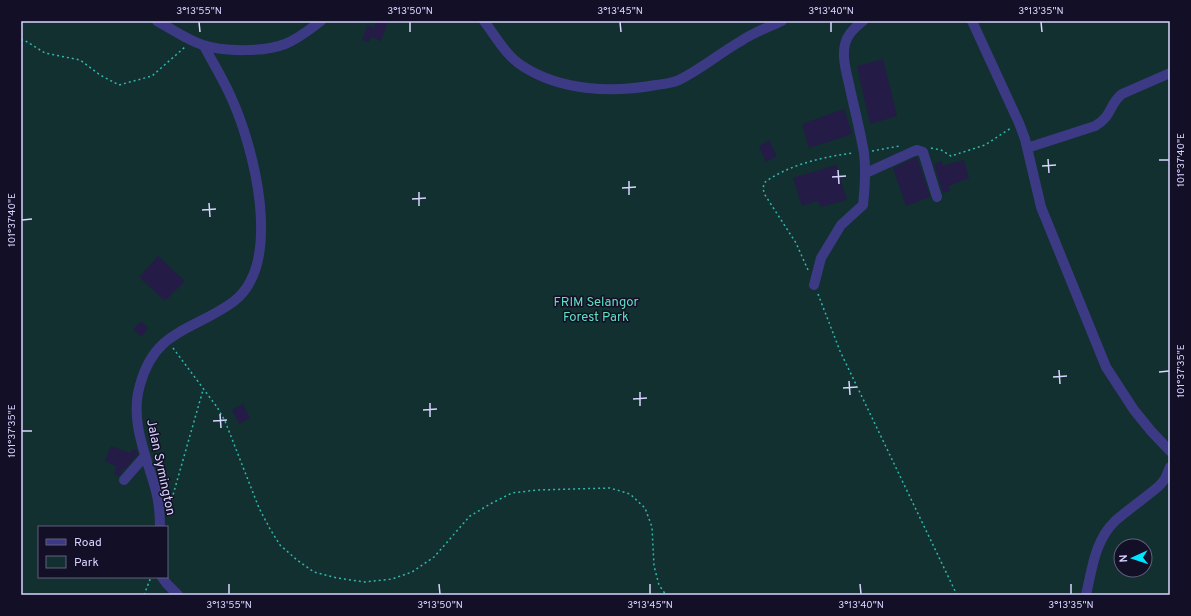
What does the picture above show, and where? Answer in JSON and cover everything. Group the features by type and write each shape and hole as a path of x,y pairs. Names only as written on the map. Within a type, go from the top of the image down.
{"street":[{"path":"157,21 192,41 204,46 223,49 267,48 285,44 304,34 321,21"},
{"path":"484,21 504,49 523,66 543,77 564,84 589,89 642,88 678,81 742,40 782,21"},
{"path":"814,285 821,258 841,225 863,205 866,173 864,152 844,53 845,44 849,35 855,27 864,21"},
{"path":"972,21 1019,123 1028,148 1041,207 1106,367 1134,410 1170,451"},
{"name":"Jalan Symington","path":"160,526 159,504 145,456 138,422 137,395 145,370 152,357 167,340 180,330 222,309 238,296 251,279 260,248 261,228 258,187 245,133 231,98 204,46"},
{"path":"1028,148 1102,123 1107,117 1117,97 1170,73"},
{"path":"866,173 912,152 920,150 923,152 937,197"},
{"path":"124,480 145,456"},
{"path":"1086,595 1096,554 1106,533 1115,522 1158,486 1164,479 1170,466"},
{"path":"163,578 178,595"}],"path":[{"path":"21,40 24,40 46,53 80,60 100,75 119,85 152,76 192,41"},
{"path":"927,146 941,150 951,156 985,145 1019,123"},
{"path":"905,145 842,154 795,166 780,172 764,183 763,189 764,195 796,243 840,351 956,595"},
{"path":"167,340 217,407 225,421 259,508 280,545 314,572 337,578 365,582 392,579 412,572 434,557 470,516 512,493 537,490 610,488 630,494 645,508 652,527 654,566 659,586 666,595"},
{"path":"168,509 203,390"},
{"path":"144,595 151,578"}],"green space":[{"name":"FRIM Selangor Forest Park","path":"21,21 1170,21 1170,595 21,595"}],"building":[{"path":"376,21 388,21 381,41 371,37 369,42 362,40 367,25 374,28"},
{"path":"883,59 897,116 870,124 857,66"},
{"path":"844,109 852,134 809,148 802,124"},
{"path":"769,140 777,156 766,162 759,146"},
{"path":"917,157 930,197 906,206 893,168"},
{"path":"964,160 969,178 949,186 950,191 943,193 934,164 942,161 943,166"},
{"path":"836,165 847,200 820,207 818,201 802,206 793,178"},
{"path":"158,256 185,281 165,301 139,277"},
{"path":"141,321 148,328 142,336 133,330"},
{"path":"243,404 250,418 239,424 232,410"},
{"path":"111,446 130,453 133,449 137,451 138,454 125,469 123,469 119,476 114,474 116,466 105,461"}]}
